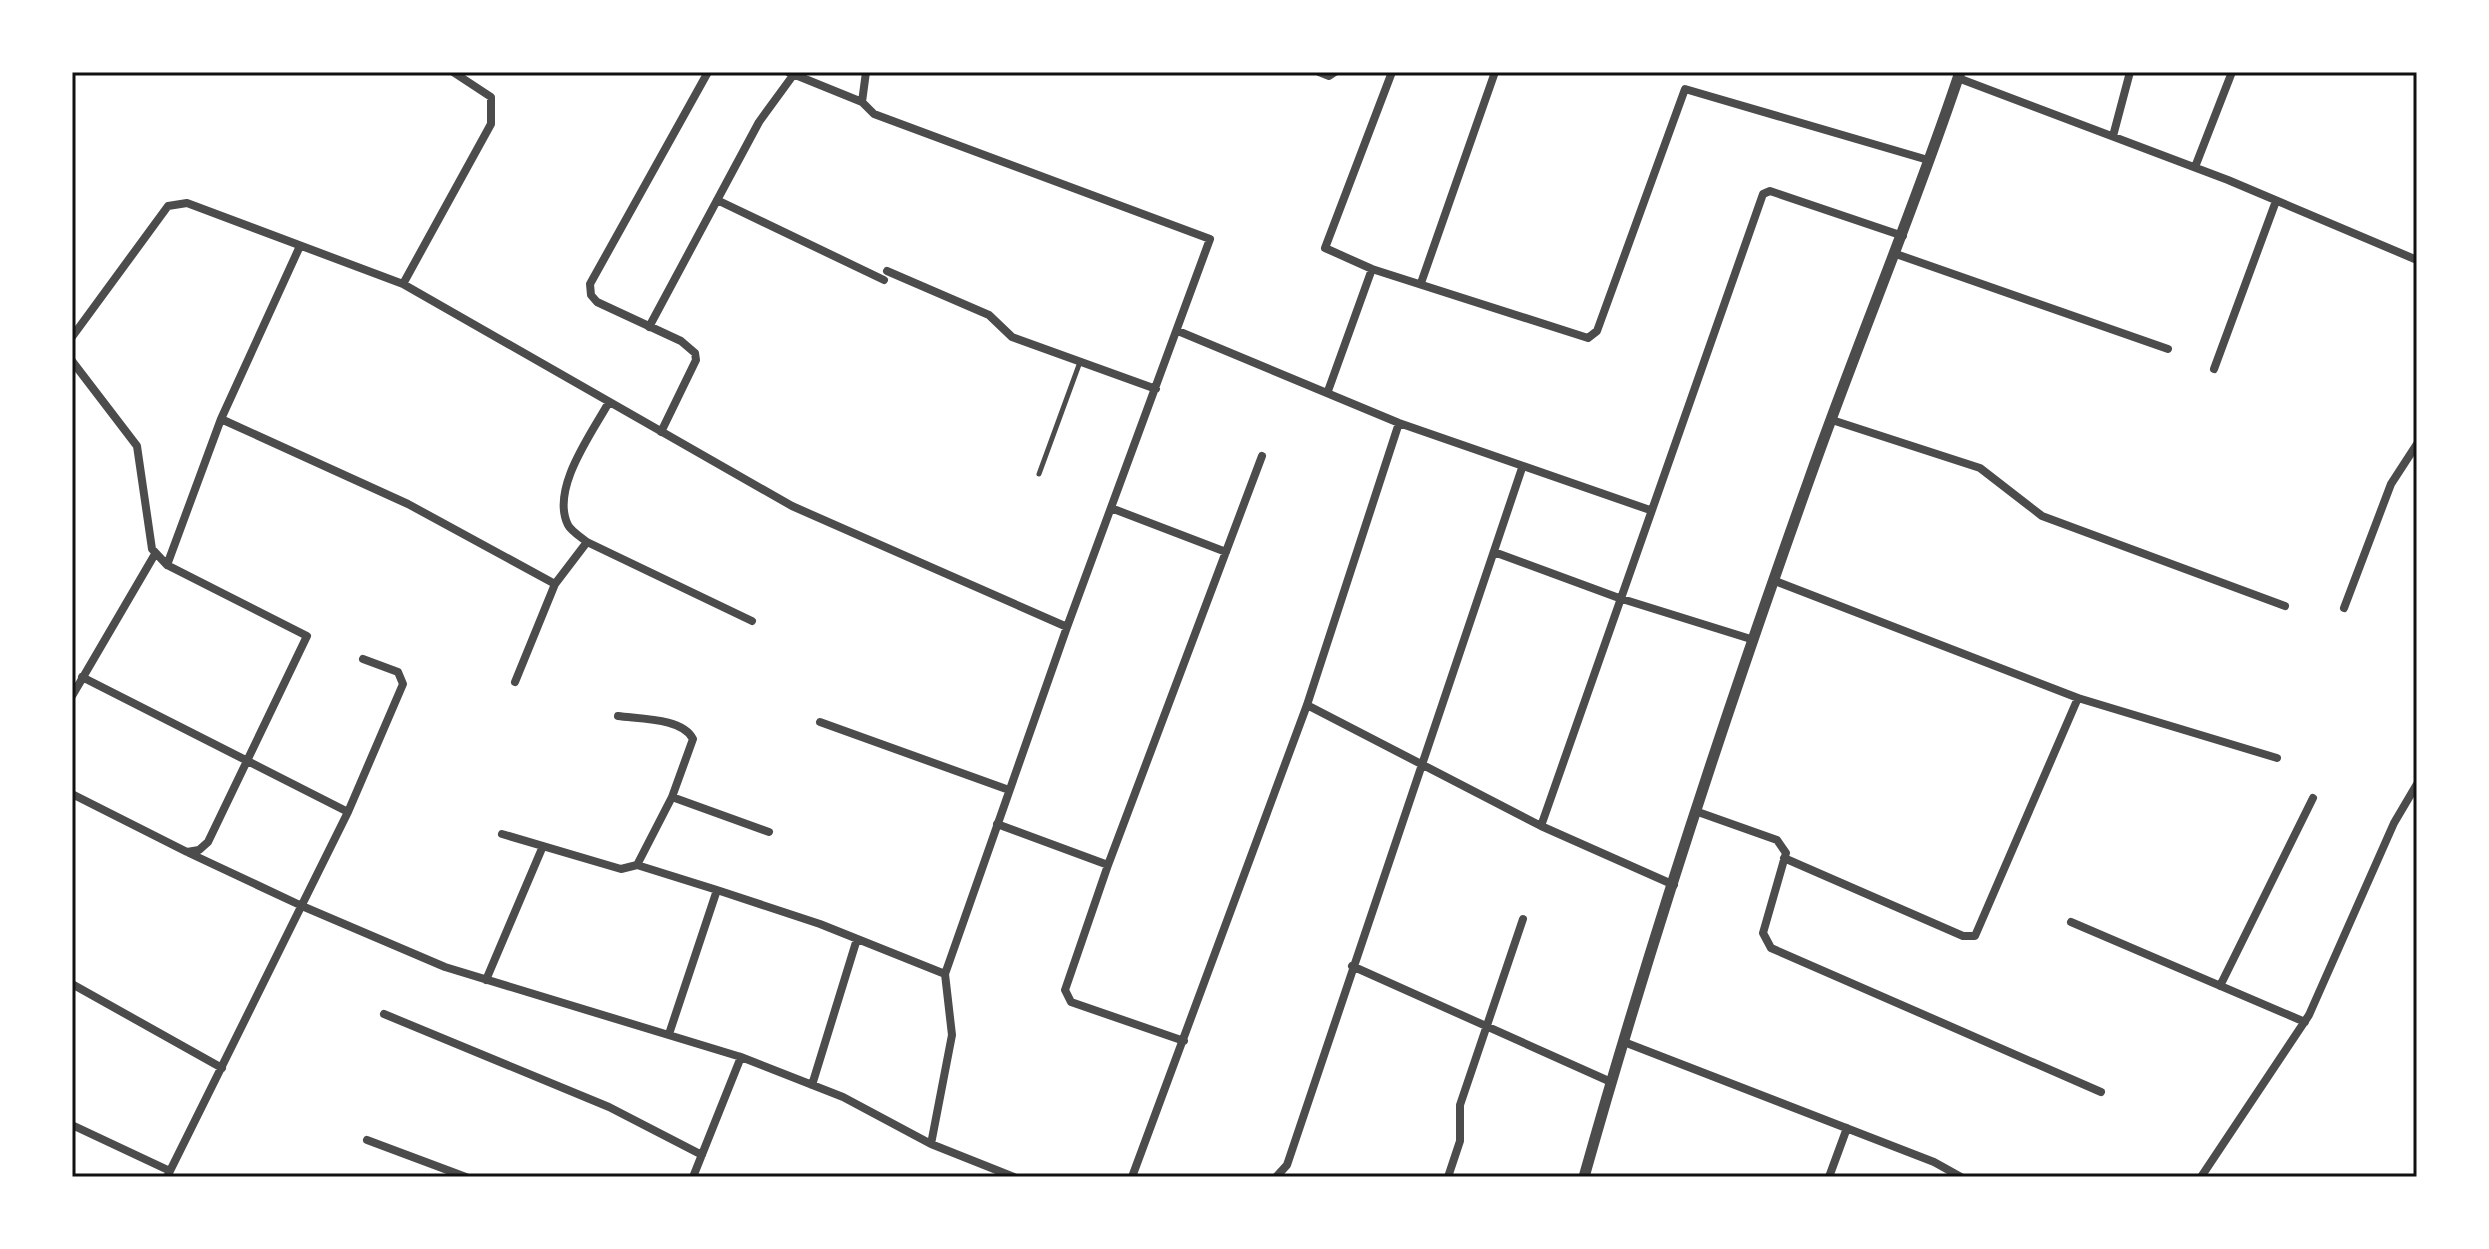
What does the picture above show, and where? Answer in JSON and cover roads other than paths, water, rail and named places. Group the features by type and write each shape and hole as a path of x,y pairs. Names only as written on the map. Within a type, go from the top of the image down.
{"street":[{"path":"403,284 491,124 491,97 453,72"},
{"path":"661,432 696,357 681,341 597,302 591,295 590,284 708,72"},
{"path":"862,102 866,72"},
{"path":"1319,72 1329,76 1335,72"},
{"path":"1392,72 1325,244 1327,251 1372,269 1588,338 1594,336 1685,89 1928,160"},
{"path":"1421,283 1495,72"},
{"path":"2113,136 2130,72"},
{"path":"2195,167 2232,72"},
{"path":"649,327 759,122 791,73 862,102 874,114 1210,239 1210,247 1067,627 945,974 952,1035 931,1144"},
{"path":"1584,1177 1611,1082 1754,640 1959,75 2195,167 2417,260"},
{"path":"1541,826 1763,194 1770,191 1903,236"},
{"path":"717,200 886,275 989,315 1012,337 1156,389"},
{"path":"2214,369 2276,201"},
{"path":"72,337 168,206 176,202 187,203 403,284 792,506 1067,627"},
{"path":"167,565 221,419 300,246"},
{"path":"1896,254 2168,349"},
{"path":"1328,391 1372,269"},
{"path":"1178,331 1399,423 1650,510"},
{"path":"72,361 137,446 155,554 167,565 307,636 244,761 208,842 199,850 187,852"},
{"path":"609,402 567,478 568,526 587,542 752,621"},
{"path":"221,419 408,504 555,584"},
{"path":"1832,420 1980,468 2042,516 2285,606"},
{"path":"1132,1177 1307,705 1399,423"},
{"path":"2344,608 2391,484 2417,444"},
{"path":"1184,1041 1071,1002 1066,997 1108,865 1262,456"},
{"path":"1276,1177 1287,1165 1522,468"},
{"path":"1111,508 1226,552"},
{"path":"515,682 555,584 587,542"},
{"path":"1494,552 1619,598 1754,640"},
{"path":"72,696 155,554"},
{"path":"1775,581 2078,698 2277,758"},
{"path":"72,1125 168,1174 348,812 403,684 398,672 363,659"},
{"path":"82,677 348,812"},
{"path":"1784,858 1963,936 1975,936 2078,698"},
{"path":"1307,705 1541,826 1674,885"},
{"path":"618,716 678,725 689,731 693,739 672,797 637,865"},
{"path":"820,722 1009,790"},
{"path":"2201,1177 2305,1022 2394,823 2417,784"},
{"path":"72,794 302,906 445,967 741,1057 843,1097 931,1144 1014,1177"},
{"path":"672,797 769,832"},
{"path":"2220,986 2313,798"},
{"path":"1698,812 1784,845 1784,858 1763,933 1771,948 2101,1092"},
{"path":"997,824 1108,865"},
{"path":"502,834 621,869 637,865 717,890 857,939 945,974"},
{"path":"486,980 543,846"},
{"path":"669,1034 717,890"},
{"path":"1448,1177 1460,1141 1460,1105 1523,919"},
{"path":"2071,922 2305,1022"},
{"path":"812,1085 857,939"},
{"path":"1352,966 1611,1082"},
{"path":"72,984 222,1068"},
{"path":"384,1014 609,1107 702,1155"},
{"path":"1624,1042 1934,1162 1961,1177"},
{"path":"693,1177 741,1057"},
{"path":"1829,1177 1847,1128"},
{"path":"367,1140 466,1177"}],"lane":[{"path":"1039,474 1080,362"}]}
